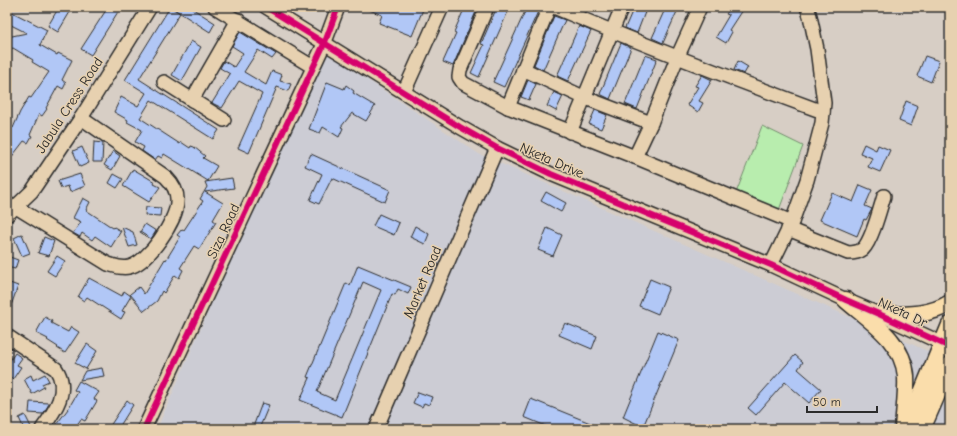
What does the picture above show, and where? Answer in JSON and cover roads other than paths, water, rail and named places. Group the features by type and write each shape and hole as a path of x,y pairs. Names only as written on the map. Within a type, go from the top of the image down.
{"main road":[{"path":"846,300 892,341 900,355 906,374 903,429"},
{"path":"882,315 928,313 950,303"},
{"path":"906,429 946,346 950,325"},
{"path":"922,429 950,366"}],"street":[{"name":"Jabula Cress Road","path":"12,211 32,191 150,7"},
{"path":"215,7 313,67"},
{"name":"Nketa Drive","path":"266,7 325,42 460,127 497,148 551,174 771,265 846,300"},
{"name":"Siza Road","path":"144,429 325,42 338,7"},
{"path":"404,92 442,7"},
{"path":"486,7 460,70 459,77 463,83 508,107 635,157 848,253 862,249 868,241 884,196"},
{"path":"508,107 549,7"},
{"path":"554,7 677,58 823,112"},
{"path":"570,132 622,7"},
{"path":"635,157 652,123 677,58 700,7"},
{"path":"771,265 790,226 808,180 822,124 824,103 817,49 807,7"},
{"path":"192,100 238,20"},
{"path":"523,69 584,97 652,123"},
{"path":"164,82 224,120"},
{"path":"12,211 108,264 119,268 130,267 139,262 158,244 176,212 178,201 173,184 166,177 80,118"},
{"name":"Market Road","path":"376,429 497,148"},
{"name":"Nketa Dr","path":"846,300 882,315 946,346"},
{"path":"7,336 56,368 60,374 62,380 60,398 55,410 42,429"}]}
